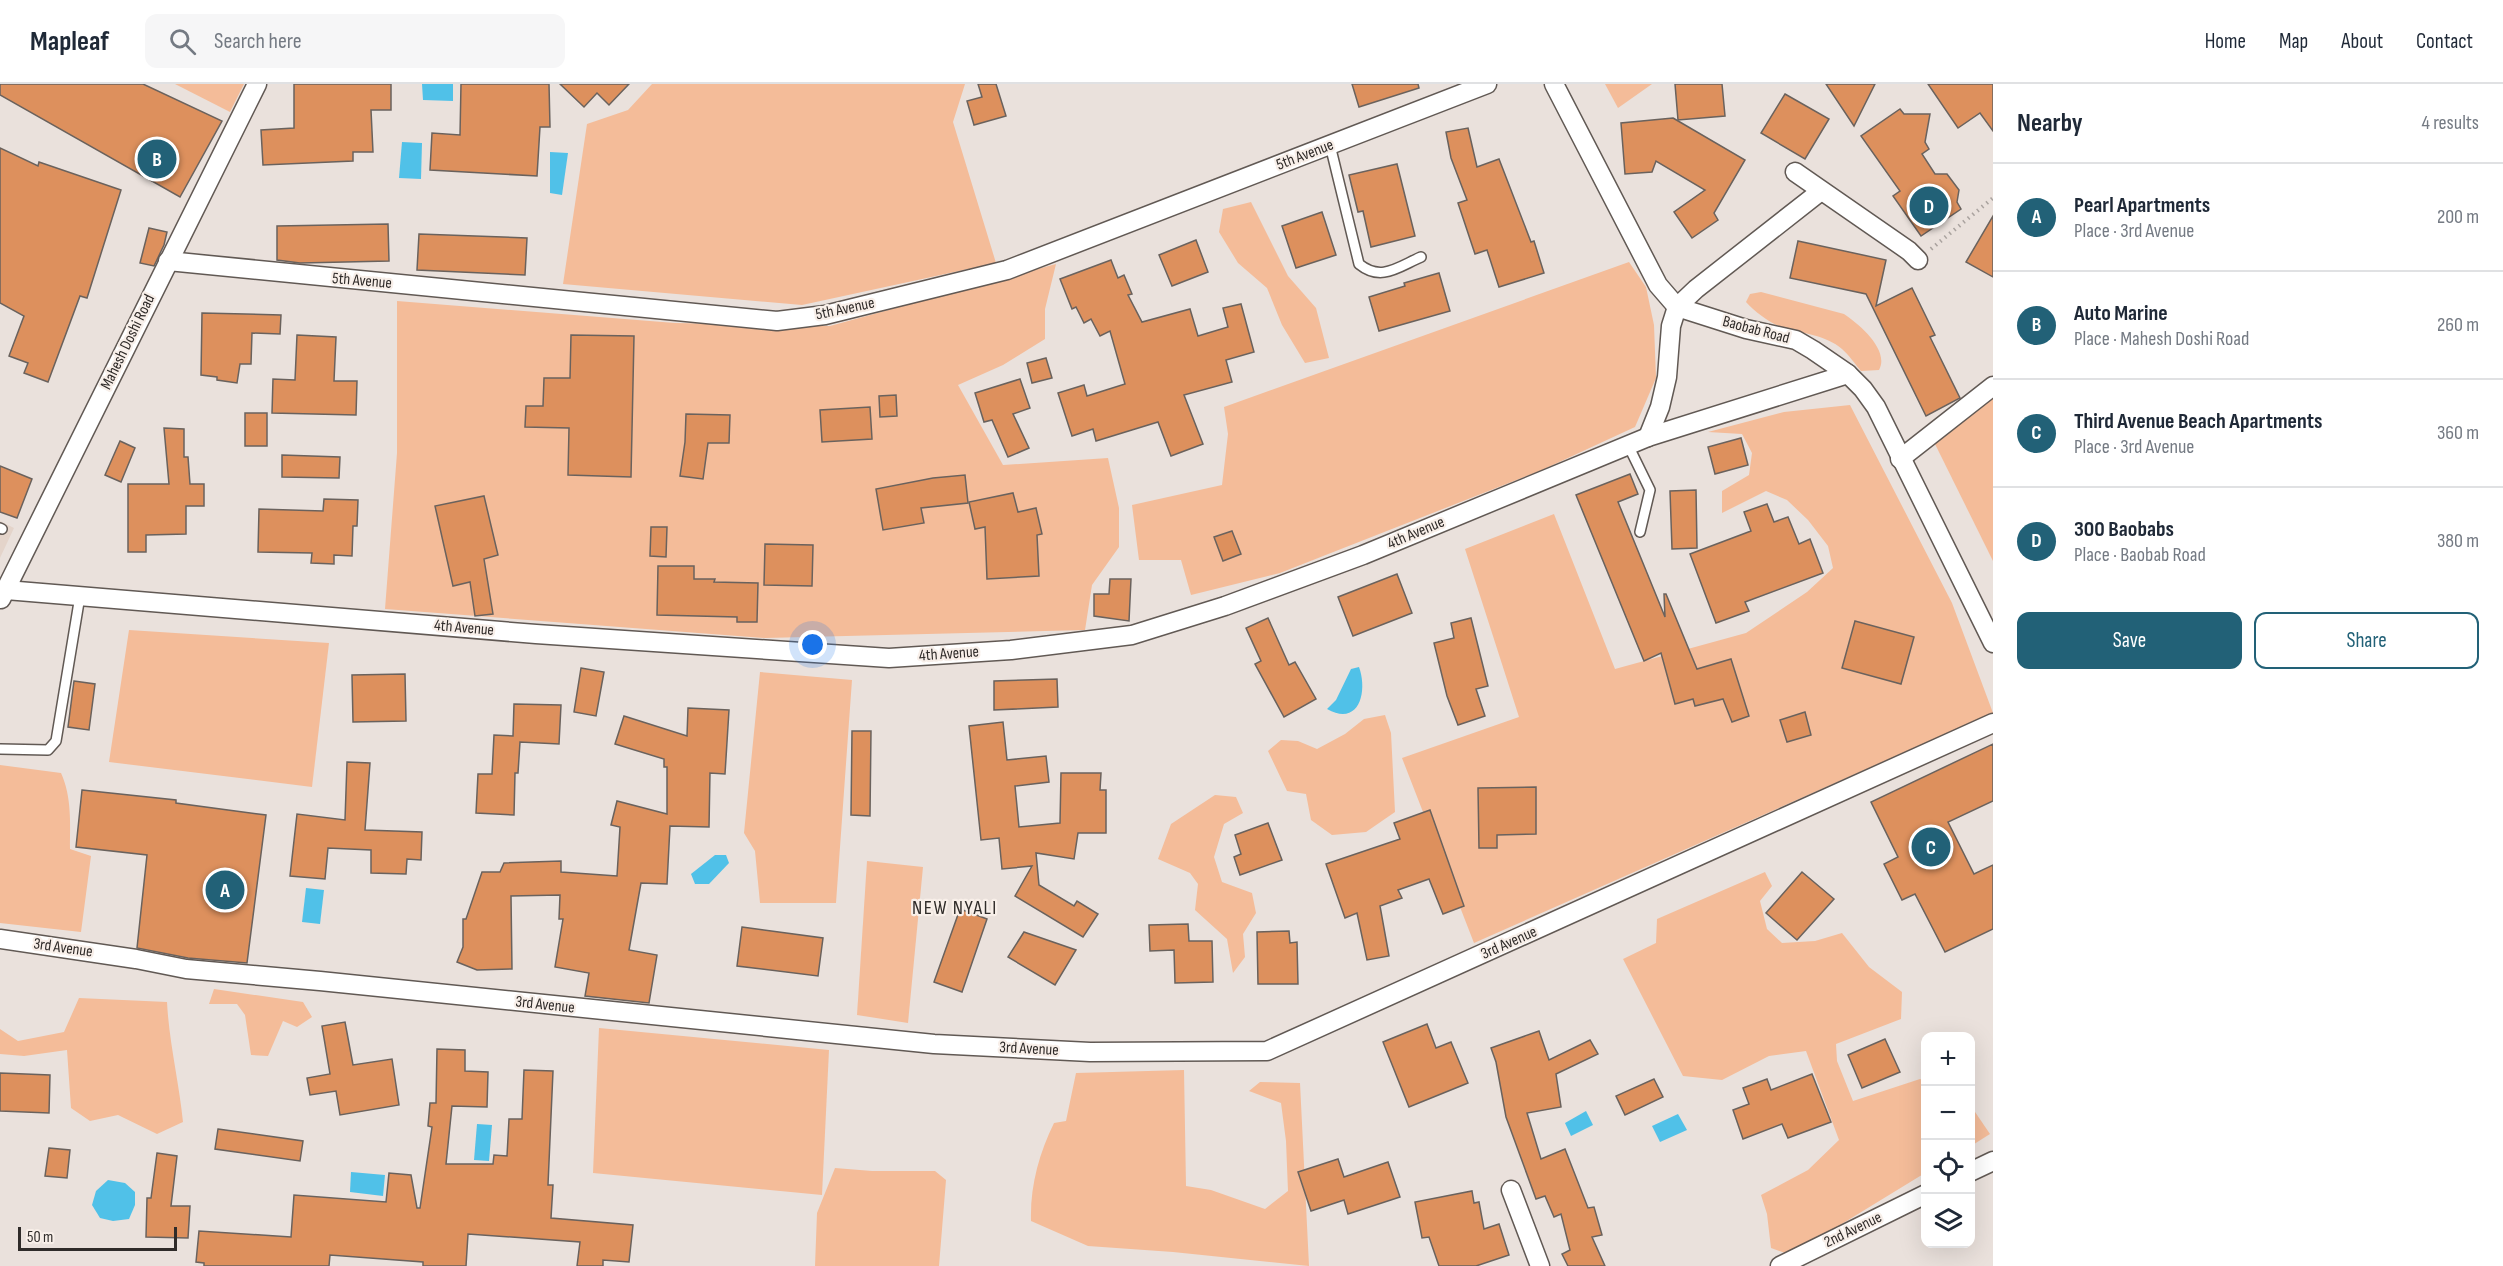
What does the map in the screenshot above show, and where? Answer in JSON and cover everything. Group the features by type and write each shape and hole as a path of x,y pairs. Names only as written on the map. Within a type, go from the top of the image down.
{"street":[{"name":"Mahesh Doshi Road","path":"3,595 257,84"},
{"name":"5th Avenue","path":"168,261 777,321 825,315 1007,270 1487,84"},
{"path":"1554,84 1658,285 1677,307"},
{"path":"1796,172 1909,251 1918,260"},
{"path":"1648,437 1660,407 1668,376 1671,326 1677,307 1696,289 1821,191"},
{"name":"Baobab Road","path":"1677,307 1796,340 1848,374 1863,389 1876,407 1993,643"},
{"name":"4th Avenue","path":"3,595 80,596 536,634 889,658 1011,650 1132,635 1225,606 1363,555 1648,437 1848,374"},
{"path":"1900,459 1993,386"},
{"name":"3rd Avenue","path":"0,939 136,959 186,969 934,1044 1090,1052 1267,1051 1993,723"},
{"path":"1975,1170 1993,1161"},
{"path":"1511,1190 1540,1266"},
{"name":"2nd Avenue","path":"1780,1266 1921,1196"}],"lane":[{"path":"1330,145 1359,264 1369,273 1382,274 1421,257"},
{"path":"1628,445 1650,490 1640,532"},
{"path":"0,749 48,750 56,741 80,596"}],"path":[{"path":"1918,260 1993,198"}],"shaded area":[{"path":"175,84 244,84 230,112"},
{"path":"652,84 965,84 953,122 996,263 802,305 563,284 587,124 628,110"},
{"path":"1605,84 1652,84 1618,108"},
{"path":"1251,202 1288,276 1316,308 1329,358 1305,363 1282,325 1267,288 1238,263 1219,232 1223,209"},
{"path":"1629,262 1646,287 1654,325 1656,378 1635,427 1542,470 1280,573 1191,595 1181,560 1139,560 1132,505 1222,485 1228,434 1224,407"},
{"path":"1056,264 1045,309 1045,339 1003,365 958,385 1003,465 1108,458 1119,508 1119,547 1092,585 1085,630 765,638 385,609 397,453 397,301 675,323 830,326"},
{"path":"1761,292 1844,314 1865,331 1877,346 1881,362 1879,370 1861,371 1836,344 1769,321 1746,302 1750,294"},
{"path":"1993,398 1993,561 1935,444"},
{"path":"1850,405 1952,603 1993,713 1474,943 1402,758 1519,717 1465,549 1554,514 1615,669 1746,633 1807,592 1833,568 1828,546 1808,520 1787,500 1766,491 1722,513 1722,491 1749,475 1752,453 1742,434 1708,432 1784,412"},
{"path":"0,521 14,528 0,558"},
{"path":"129,630 329,643 312,787 109,762"},
{"path":"760,672 852,680 836,903 760,903 755,851 744,833"},
{"path":"1385,715 1391,733 1395,812 1366,832 1332,835 1311,820 1306,794 1287,791 1268,751 1281,740 1298,741 1317,749 1345,734 1364,719"},
{"path":"0,765 61,773 69,801 70,849 91,856 81,932 0,923"},
{"path":"1215,795 1236,797 1243,813 1224,824 1214,857 1222,882 1252,893 1256,913 1243,934 1245,957 1233,973 1227,939 1195,910 1198,884 1190,873 1158,859 1171,824"},
{"path":"867,861 923,867 908,1023 857,1015"},
{"path":"1765,872 1772,886 1760,901 1767,929 1782,943 1815,941 1842,933 1869,967 1902,992 1901,1019 1836,1044 1837,1061 1853,1101 1921,1079 1921,1175 1791,1255 1771,1248 1767,1214 1761,1195 1808,1170 1839,1140 1806,1051 1769,1056 1722,1080 1683,1076 1623,959 1656,943 1657,919"},
{"path":"214,989 303,1002 312,1017 297,1027 283,1021 268,1056 251,1055 245,1015 237,1004 209,1004"},
{"path":"79,998 167,1002 183,1122 157,1134 118,1115 90,1121 71,1108 67,1050 24,1056 0,1054 0,1029 18,1041 64,1032"},
{"path":"599,1028 829,1050 822,1195 593,1173"},
{"path":"1184,1070 1186,1186 1211,1190 1265,1209 1288,1191 1286,1141 1281,1103 1249,1091 1260,1082 1300,1083 1309,1266 1088,1246 1031,1221 1032,1195 1040,1158 1054,1123 1066,1121 1076,1073"},
{"path":"1975,1112 1990,1134 1975,1143"},
{"path":"835,1168 872,1171 935,1171 946,1180 939,1266 815,1266 817,1213"}],"water":[{"path":"422,84 453,84 453,101 423,100"},
{"path":"402,142 422,143 421,179 399,178"},
{"path":"550,152 568,153 562,195 550,193"},
{"path":"1359,667 1362,677 1361,696 1354,710 1347,714 1327,709 1336,700 1351,669"},
{"path":"715,855 726,855 729,863 709,884 695,884 691,874"},
{"path":"306,888 324,890 320,924 302,922"},
{"path":"1586,1111 1593,1125 1571,1136 1565,1123"},
{"path":"1678,1114 1687,1130 1660,1142 1652,1126"},
{"path":"477,1124 492,1125 489,1161 474,1160"},
{"path":"351,1172 385,1175 383,1196 350,1192"},
{"path":"108,1180 125,1183 135,1192 135,1205 129,1219 113,1221 100,1218 92,1205 96,1191"}],"building":[{"path":"0,84 143,84 222,121 180,197 0,95"},
{"path":"294,84 391,84 391,110 371,110 373,152 353,152 353,161 263,165 261,130 294,128"},
{"path":"461,84 549,84 550,127 540,127 537,176 430,170 432,133 460,135"},
{"path":"560,84 629,84 609,105 597,93 584,107"},
{"path":"978,84 996,84 1006,116 974,125 967,101 982,97"},
{"path":"1352,84 1418,84 1419,88 1359,107"},
{"path":"1675,84 1722,84 1725,116 1678,120"},
{"path":"1826,84 1875,84 1854,126"},
{"path":"1928,84 1993,84 1993,131 1980,113 1958,128"},
{"path":"1785,94 1829,119 1805,159 1761,133"},
{"path":"1900,109 1904,114 1930,114 1925,142 1929,149 1922,154 1935,174 1947,174 1959,190 1957,202 1961,209 1921,236 1893,196 1900,191 1861,136"},
{"path":"1673,118 1745,160 1714,213 1718,220 1692,238 1674,212 1705,190 1656,161 1652,172 1625,174 1621,123"},
{"path":"1468,128 1477,167 1499,159 1531,242 1534,241 1544,273 1499,287 1487,250 1475,254 1458,203 1467,200 1451,158 1446,132"},
{"path":"0,148 38,166 39,162 121,190 87,298 80,296 48,382 24,373 28,363 9,356 24,316 0,303"},
{"path":"1397,164 1415,236 1371,247 1363,211 1358,212 1349,175"},
{"path":"1322,212 1336,255 1296,268 1282,226"},
{"path":"1993,216 1993,277 1966,262"},
{"path":"388,224 389,261 300,263 277,260 277,226"},
{"path":"149,228 167,232 164,245 154,266 140,263"},
{"path":"419,234 527,238 525,275 417,270"},
{"path":"1196,240 1208,272 1172,286 1159,255"},
{"path":"1798,241 1886,260 1876,306 1912,288 1935,335 1930,337 1960,398 1926,416 1866,294 1790,278"},
{"path":"1111,260 1118,278 1124,275 1132,294 1128,295 1142,322 1190,309 1198,336 1228,327 1223,308 1241,304 1254,352 1226,360 1232,382 1184,395 1203,444 1171,456 1158,422 1096,441 1093,429 1072,436 1058,393 1084,385 1087,396 1125,384 1110,331 1100,336 1091,319 1084,323 1076,307 1072,309 1060,279"},
{"path":"1439,273 1450,311 1379,331 1369,297 1405,286 1404,283"},
{"path":"202,313 281,315 280,334 252,333 251,364 240,364 237,383 217,380 217,377 201,375"},
{"path":"297,335 336,337 334,381 357,381 356,415 272,413 273,379 295,380"},
{"path":"571,335 634,336 631,477 568,475 569,428 525,427 526,406 543,406 544,378 570,378"},
{"path":"1046,358 1052,378 1032,383 1027,363"},
{"path":"1020,379 1030,408 1013,414 1029,448 1008,457 992,420 984,422 975,393"},
{"path":"896,395 897,416 880,417 879,396"},
{"path":"870,407 872,439 822,442 820,410"},
{"path":"245,413 267,413 267,446 245,446"},
{"path":"686,414 730,415 729,443 708,443 703,479 680,476"},
{"path":"164,428 184,429 184,457 188,457 190,484 204,484 204,506 186,506 186,534 146,535 146,552 128,552 128,484 169,484"},
{"path":"1741,438 1748,465 1715,474 1708,447"},
{"path":"120,441 135,448 121,482 105,475"},
{"path":"282,455 340,457 339,478 282,477"},
{"path":"0,466 32,479 17,518 0,512"},
{"path":"1630,474 1638,494 1618,502 1665,617 1664,594 1666,594 1697,669 1731,659 1749,716 1732,722 1723,699 1695,706 1693,699 1675,704 1661,653 1644,661 1576,495"},
{"path":"965,475 968,503 921,508 924,523 883,530 876,489 933,478"},
{"path":"1696,490 1697,548 1672,549 1670,491"},
{"path":"1013,493 1018,512 1036,508 1042,534 1037,535 1039,576 987,579 985,527 975,529 969,502"},
{"path":"484,496 498,555 484,559 493,614 475,616 470,582 453,586 435,506"},
{"path":"324,499 358,500 357,526 353,526 352,556 334,555 334,564 311,563 312,553 258,552 259,509 323,511"},
{"path":"1767,504 1774,522 1788,517 1799,544 1810,539 1823,573 1745,602 1749,611 1716,623 1690,554 1751,531 1744,512"},
{"path":"651,527 667,527 666,557 650,556"},
{"path":"1232,531 1241,554 1223,561 1214,537"},
{"path":"765,544 813,545 812,586 764,585"},
{"path":"658,566 694,566 694,579 758,583 757,622 737,622 737,617 657,615"},
{"path":"1397,574 1412,613 1353,636 1338,597"},
{"path":"1110,579 1131,579 1129,621 1094,616 1094,594 1109,594"},
{"path":"1268,618 1289,665 1295,662 1316,699 1284,717 1255,664 1261,661 1246,628"},
{"path":"1471,618 1488,686 1476,689 1485,716 1458,725 1447,696 1434,643 1454,638 1451,623"},
{"path":"1855,621 1914,637 1901,684 1842,668"},
{"path":"581,668 604,672 596,716 574,712"},
{"path":"405,674 406,721 353,722 352,675"},
{"path":"1057,679 1058,707 994,710 994,681"},
{"path":"74,681 95,684 89,730 68,727"},
{"path":"514,704 561,705 559,744 520,742 518,773 515,773 514,815 476,813 478,774 492,774 494,735 513,736"},
{"path":"688,708 729,710 725,774 710,773 709,827 670,826 667,884 641,883 629,950 657,955 649,1003 585,996 589,973 555,967 563,919 559,919 560,895 511,896 512,969 477,970 457,962 463,947 463,919 466,919 482,872 500,872 504,863 561,861 561,872 617,876 620,827 611,825 617,801 667,814 667,767 664,767 664,759 615,744 624,716 687,736"},
{"path":"1805,712 1811,735 1787,742 1780,720"},
{"path":"1003,722 1007,760 1046,756 1049,782 1015,786 1019,827 1060,823 1061,773 1101,773 1100,790 1106,790 1106,833 1078,833 1074,859 1036,853 1039,885 1074,906 1077,901 1098,914 1083,937 1015,896 1032,866 1002,869 999,838 981,840 969,726"},
{"path":"852,731 871,731 870,816 851,815"},
{"path":"1993,744 1993,801 1948,822 1974,874 1993,865 1993,929 1945,952 1915,894 1902,900 1884,864 1898,857 1871,802"},
{"path":"347,762 370,763 365,830 422,832 421,860 407,859 406,874 371,873 371,850 328,848 325,879 290,876 297,814 345,820"},
{"path":"1536,787 1536,834 1497,835 1497,848 1479,848 1478,788"},
{"path":"82,790 176,800 176,803 266,815 247,963 188,958 137,948 147,855 76,847"},
{"path":"1430,810 1464,906 1443,914 1429,879 1398,890 1402,898 1380,906 1389,956 1367,960 1357,913 1345,918 1326,864 1400,839 1394,823"},
{"path":"1268,823 1282,860 1240,875 1234,857 1241,854 1235,835"},
{"path":"1802,872 1834,899 1797,940 1766,913"},
{"path":"960,909 987,919 962,992 934,982"},
{"path":"1188,924 1189,941 1212,941 1213,982 1175,983 1174,950 1150,951 1149,925"},
{"path":"742,927 823,938 818,976 737,966"},
{"path":"1289,931 1290,943 1297,942 1298,984 1258,984 1257,932"},
{"path":"1024,932 1076,950 1055,985 1008,957"},
{"path":"345,1022 353,1065 392,1059 399,1105 340,1115 336,1091 310,1095 307,1078 330,1074 322,1026"},
{"path":"1427,1024 1436,1048 1451,1042 1468,1083 1409,1107 1383,1042"},
{"path":"1539,1031 1549,1060 1590,1040 1598,1054 1556,1074 1561,1107 1527,1113 1541,1159 1565,1149 1588,1208 1594,1207 1602,1235 1592,1237 1605,1266 1568,1266 1562,1254 1570,1250 1561,1214 1554,1217 1545,1196 1536,1199 1506,1117 1496,1062 1491,1048"},
{"path":"1885,1039 1900,1072 1862,1088 1848,1055"},
{"path":"437,1049 465,1050 465,1071 488,1072 487,1107 452,1106 446,1164 493,1164 494,1155 507,1156 509,1119 522,1119 524,1070 553,1071 548,1185 553,1185 551,1218 633,1225 629,1262 603,1260 603,1266 577,1266 580,1242 468,1234 466,1266 423,1266 423,1262 330,1255 329,1266 204,1266 204,1263 196,1262 199,1231 291,1237 294,1195 386,1202 389,1173 411,1175 417,1208 420,1208 432,1127 428,1126 430,1103 436,1103"},
{"path":"0,1073 50,1075 49,1113 0,1111"},
{"path":"1812,1074 1831,1122 1788,1138 1782,1124 1743,1139 1733,1110 1749,1104 1743,1088 1767,1079 1771,1090"},
{"path":"1654,1079 1663,1097 1625,1115 1616,1096"},
{"path":"218,1129 303,1141 300,1161 215,1149"},
{"path":"49,1148 70,1150 67,1178 45,1176"},
{"path":"157,1153 177,1156 171,1206 190,1206 188,1238 146,1237 147,1198 151,1198"},
{"path":"1338,1159 1344,1177 1388,1162 1400,1197 1348,1214 1344,1200 1311,1211 1298,1172"},
{"path":"1472,1191 1474,1203 1479,1202 1484,1229 1499,1224 1509,1255 1476,1266 1439,1266 1429,1237 1422,1238 1415,1202"}],"place":[{"name":"Auto Marine","path":"157,159"},
{"name":"300 Baobabs","path":"1929,206"},
{"name":"Third Avenue Beach Apartments","path":"1931,847"},
{"name":"Pearl Apartments","path":"225,890"}],"district":[{"name":"NEW NYALI","path":"955,908"}]}
